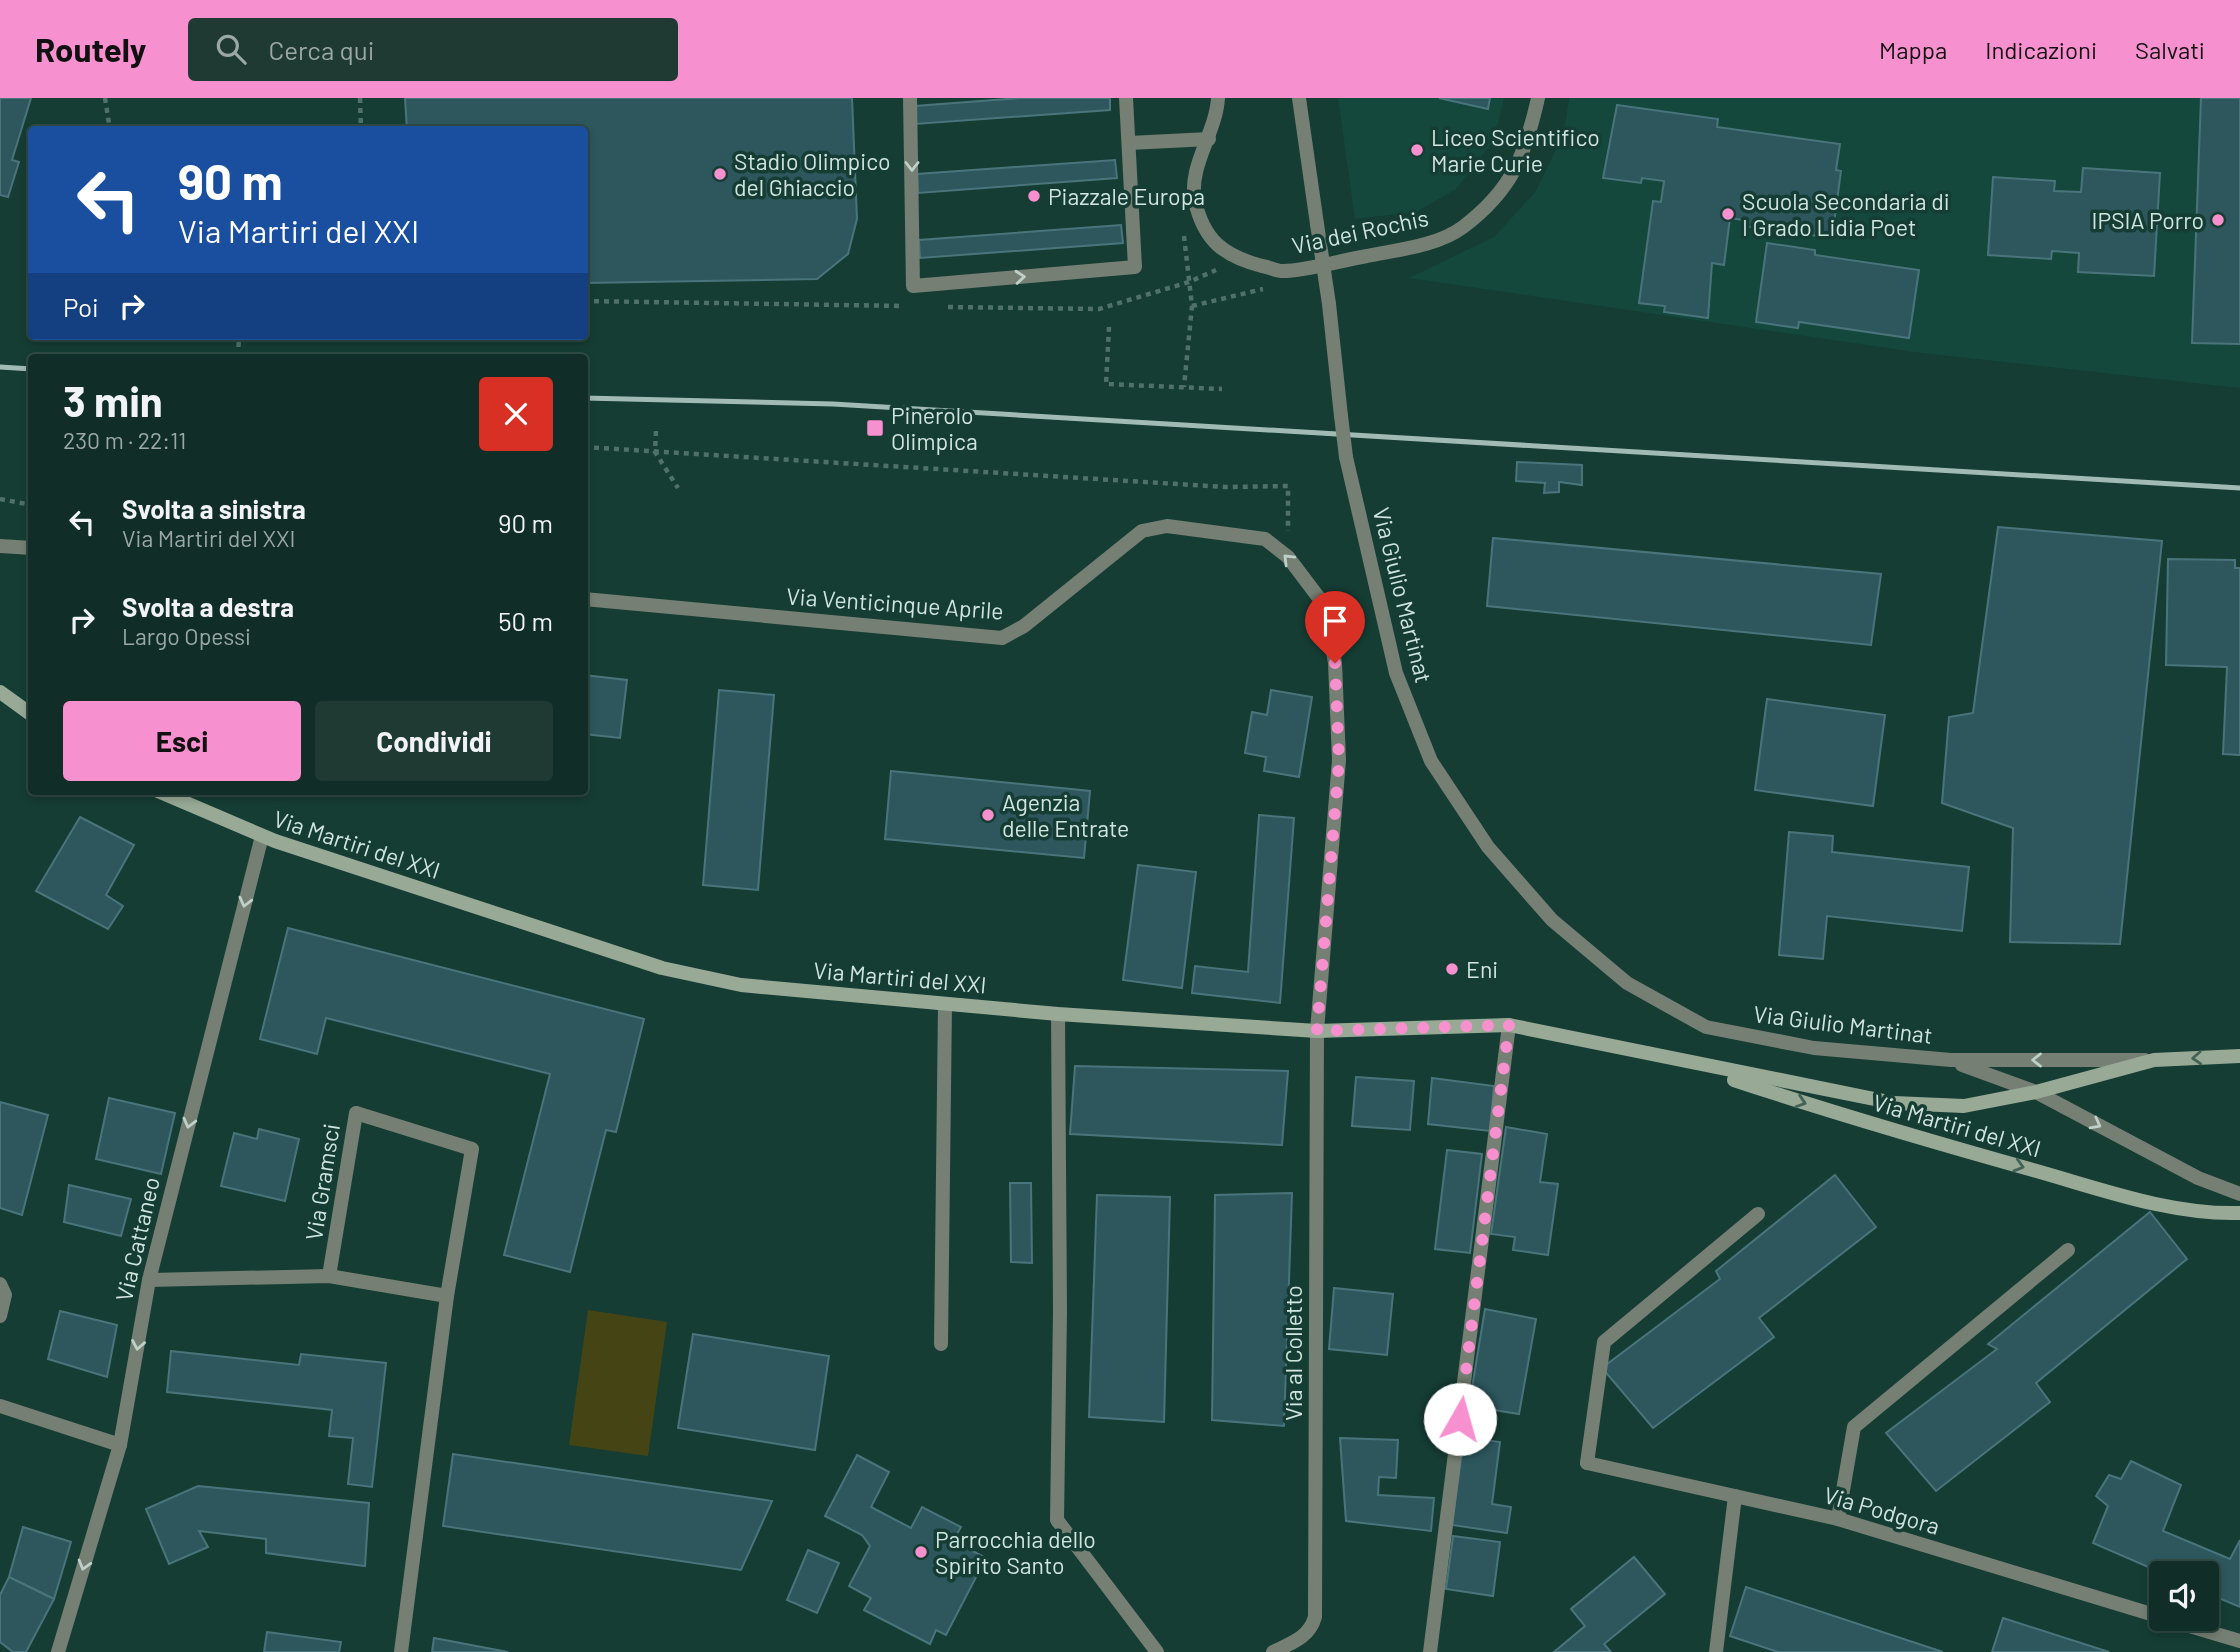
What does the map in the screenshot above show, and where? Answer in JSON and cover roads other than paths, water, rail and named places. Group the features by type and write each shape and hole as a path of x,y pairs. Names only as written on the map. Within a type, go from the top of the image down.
{"street":[{"path":"910,98 913,286 1135,267 1126,98"},
{"path":"1129,143 1209,139 1218,98"},
{"name":"Via Giulio Martinat","path":"1299,98 1329,304 1346,457 1396,673 1431,761 1488,847 1552,920 1627,983 1706,1027 1814,1048 1951,1060"},
{"name":"Via dei Rochis","path":"1209,139 1195,176 1195,200 1212,243 1239,260 1283,271 1393,251 1433,241 1461,229 1501,193 1527,148 1538,98"},
{"name":"Via al Colletto","path":"1167,526 1265,539 1288,557 1325,606 1335,663 1339,761 1317,1031 1315,1617 1311,1629 1303,1637 1273,1652"},
{"name":"Via Venticinque Aprile","path":"588,599 1002,638 1024,626 1142,531 1167,526"},
{"path":"0,546 28,548"},
{"path":"0,692 28,712"},
{"path":"0,700 28,713"},
{"name":"Via Martiri del XXI","path":"167,795 261,836 662,968 741,985 945,1005 1317,1031 1509,1025 1894,1103 1965,1106 2036,1091 2154,1060"},
{"name":"Via Cattaneo","path":"58,1652 120,1445 149,1280 261,836"},
{"path":"941,1344 945,1005"},
{"path":"1058,1014 1060,1311 1057,1520 1157,1652"},
{"path":"1430,1652 1509,1025"},
{"name":"Via Martiri del XXI","path":"1951,1060 2154,1060 2240,1056"},
{"name":"Via Martiri del XXI","path":"1666,1058 1856,1120 2116,1194 2203,1214 2240,1213"},
{"path":"1951,1060 2036,1091 2198,1178 2240,1194"},
{"name":"Via Gramsci","path":"329,1276 356,1113 472,1149 447,1296 401,1652"},
{"name":"Via Podgora","path":"1758,1214 1604,1342 1587,1463 1838,1519 2149,1614"},
{"path":"1838,1519 1854,1427 2068,1250"},
{"path":"149,1280 329,1276 447,1296"},
{"path":"0,1284 5,1295 0,1316"},
{"path":"0,1406 120,1445"},
{"path":"1716,1652 1735,1496"},
{"name":"Via Podgora","path":"2205,1631 2240,1642"}],"railway":[{"path":"0,367 28,369"},
{"path":"588,398 833,404 2240,488"}],"place":[{"name":"Liceo Scientifico Marie Curie","path":"1417,150"},
{"name":"Stadio Olimpico del Ghiaccio","path":"720,174"},
{"name":"Piazzale Europa","path":"1034,196"},
{"name":"Scuola Secondaria di I Grado Lidia Poet","path":"1728,214"},
{"name":"IPSIA Porro","path":"2218,220"},
{"name":"Pinerolo Olimpica","path":"875,428"},
{"name":"Agenzia delle Entrate","path":"988,815"},
{"name":"Eni","path":"1452,969"},
{"name":"Parrocchia dello Spirito Santo","path":"921,1552"}]}
